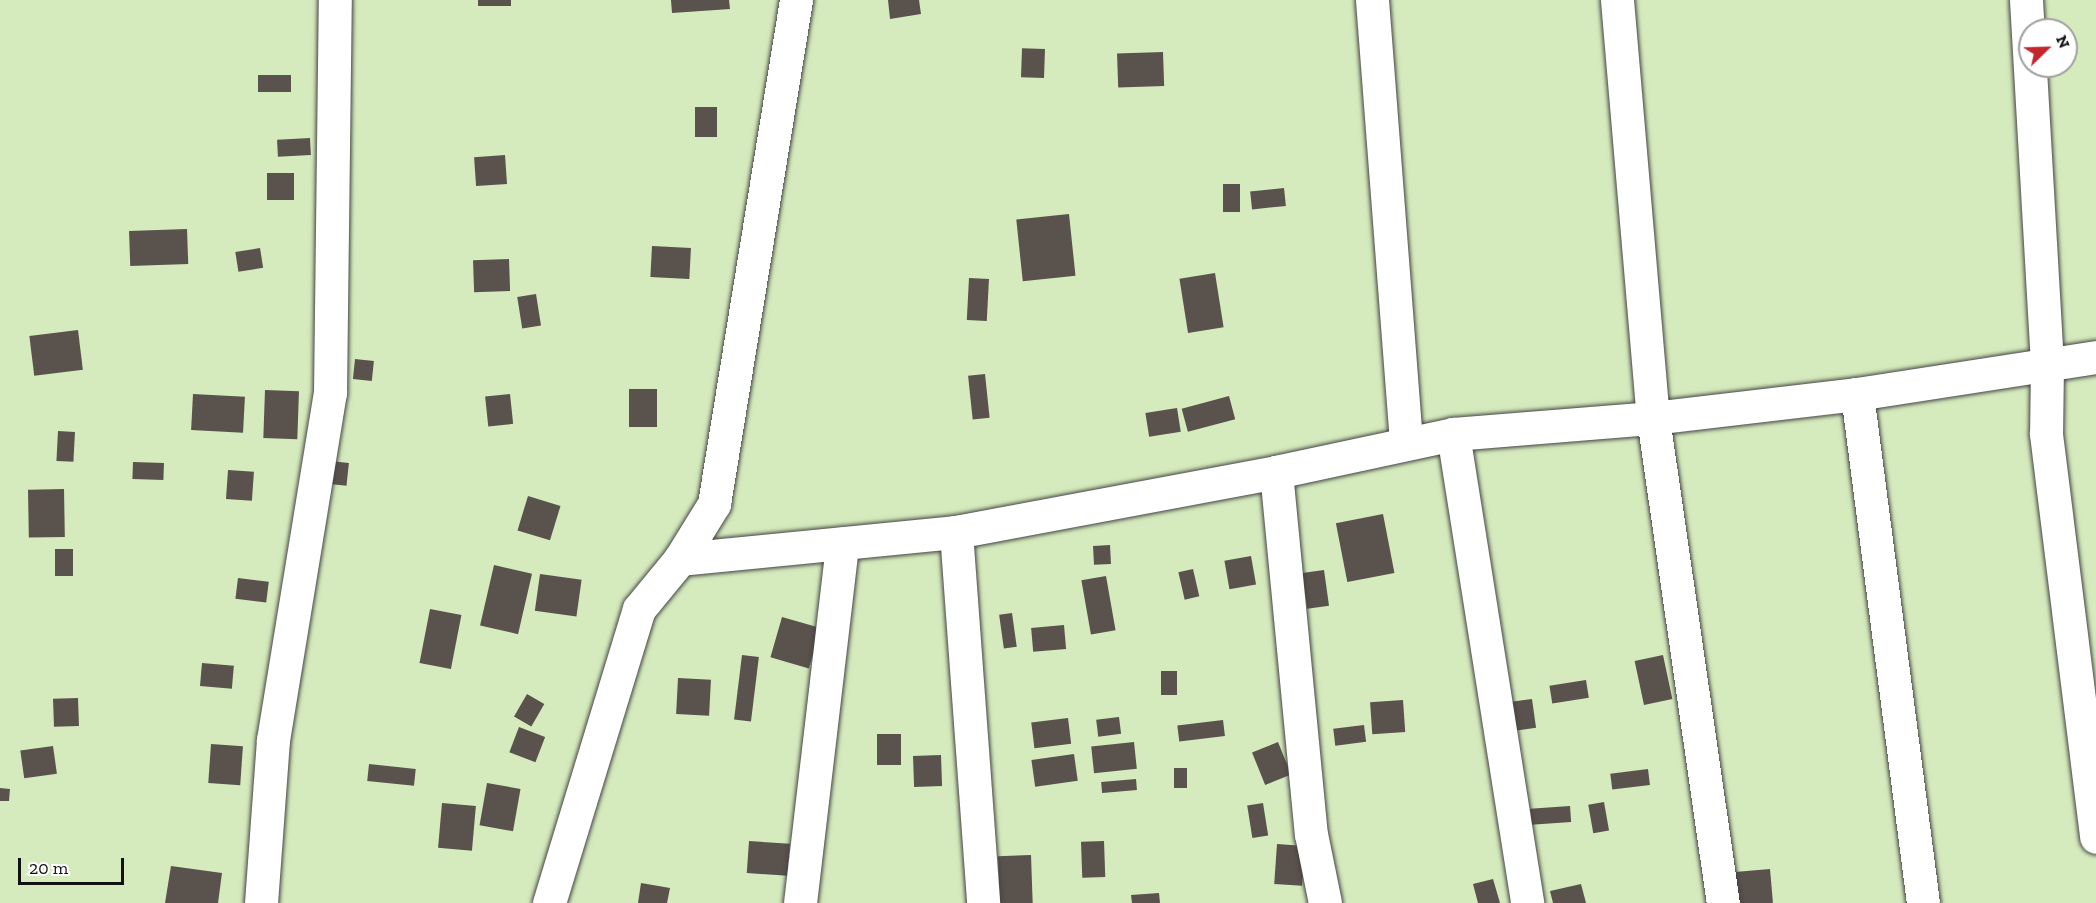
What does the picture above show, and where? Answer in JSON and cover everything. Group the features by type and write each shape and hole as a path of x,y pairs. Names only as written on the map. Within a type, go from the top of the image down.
{"street":[{"path":"261,903 273,740 330,393 335,0"},
{"path":"549,903 639,609 680,559 714,504 796,0"},
{"path":"1372,0 1406,442"},
{"path":"1617,0 1653,418 1723,903"},
{"path":"2026,0 2047,366 2046,434 2096,837"},
{"path":"680,559 956,532 1276,472 1406,442 1453,434 1653,418 1857,394 2096,357"},
{"path":"1857,394 1923,903"},
{"path":"1453,434 1527,903"},
{"path":"1276,472 1311,834 1325,903"},
{"path":"956,532 983,903"},
{"path":"800,903 842,543"}],"green space":[{"path":"0,0 2096,0 2096,903 0,903"}],"building":[{"path":"478,0 511,0 511,6 478,6"},
{"path":"671,0 729,0 730,9 672,13"},
{"path":"888,0 919,0 921,14 890,19"},
{"path":"1022,48 1045,49 1044,78 1021,77"},
{"path":"1163,52 1164,86 1118,88 1117,54"},
{"path":"258,75 291,75 291,92 258,92"},
{"path":"695,107 717,107 717,137 695,137"},
{"path":"310,138 311,155 278,157 277,140"},
{"path":"505,155 507,184 476,186 474,157"},
{"path":"267,173 294,173 294,200 267,200"},
{"path":"1223,184 1240,184 1240,212 1223,212"},
{"path":"1284,188 1286,206 1252,209 1250,192"},
{"path":"1069,214 1075,276 1023,281 1016,220"},
{"path":"187,229 188,264 130,266 129,231"},
{"path":"652,246 691,248 689,279 650,277"},
{"path":"260,248 263,268 238,272 235,252"},
{"path":"509,259 510,291 474,292 473,260"},
{"path":"1215,273 1224,327 1188,333 1179,279"},
{"path":"969,278 989,279 987,321 967,320"},
{"path":"536,294 541,326 522,329 517,297"},
{"path":"78,330 83,370 34,376 29,336"},
{"path":"355,359 374,361 372,381 353,379"},
{"path":"985,374 990,418 973,420 968,376"},
{"path":"629,389 657,389 657,427 629,427"},
{"path":"265,390 299,391 297,439 263,438"},
{"path":"193,394 245,397 243,433 191,430"},
{"path":"510,394 513,424 488,426 485,397"},
{"path":"1229,396 1235,419 1188,432 1182,409"},
{"path":"1177,408 1181,432 1149,437 1145,413"},
{"path":"58,431 75,432 73,462 56,461"},
{"path":"330,461 349,463 346,486 328,484"},
{"path":"133,462 164,463 163,480 132,479"},
{"path":"228,470 254,472 252,501 226,499"},
{"path":"64,489 65,537 29,538 28,490"},
{"path":"528,496 561,506 550,540 517,530"},
{"path":"1383,514 1394,573 1347,582 1336,523"},
{"path":"1110,545 1111,564 1094,565 1093,546"},
{"path":"55,549 73,549 73,576 55,576"},
{"path":"1251,556 1256,585 1229,589 1224,561"},
{"path":"494,565 532,574 518,634 480,625"},
{"path":"1193,569 1199,596 1185,600 1178,572"},
{"path":"1324,570 1329,606 1307,609 1302,573"},
{"path":"540,574 582,580 576,616 535,611"},
{"path":"1106,576 1116,630 1091,635 1081,580"},
{"path":"238,578 269,582 266,603 235,599"},
{"path":"430,609 461,615 451,669 420,663"},
{"path":"1012,613 1017,647 1004,648 999,615"},
{"path":"782,617 820,628 809,668 770,657"},
{"path":"1064,625 1066,649 1033,652 1031,628"},
{"path":"742,655 759,657 751,722 734,720"},
{"path":"1663,655 1672,699 1644,705 1635,661"},
{"path":"202,663 234,666 232,689 200,686"},
{"path":"1161,671 1177,671 1177,695 1161,695"},
{"path":"678,678 711,680 709,716 676,714"},
{"path":"1586,680 1589,698 1552,704 1549,686"},
{"path":"527,694 544,704 531,727 514,717"},
{"path":"78,698 79,726 54,727 53,699"},
{"path":"1532,699 1536,728 1510,731 1506,703"},
{"path":"1403,700 1405,732 1372,734 1370,702"},
{"path":"1119,717 1121,734 1098,737 1096,720"},
{"path":"1068,718 1071,744 1034,748 1031,723"},
{"path":"1223,720 1225,736 1179,741 1177,726"},
{"path":"1364,725 1366,742 1335,746 1333,729"},
{"path":"519,727 545,737 535,762 509,752"},
{"path":"877,734 901,734 901,765 877,765"},
{"path":"1134,742 1137,769 1094,773 1091,746"},
{"path":"1278,742 1291,774 1265,785 1252,752"},
{"path":"211,744 243,746 240,785 208,783"},
{"path":"53,746 57,774 24,778 20,751"},
{"path":"1074,754 1078,781 1035,787 1031,760"},
{"path":"941,755 942,786 914,787 913,756"},
{"path":"369,764 416,769 414,786 367,781"},
{"path":"1174,768 1187,768 1187,788 1174,788"},
{"path":"1648,769 1650,785 1612,790 1610,774"},
{"path":"1136,779 1137,790 1102,793 1101,782"},
{"path":"487,783 520,789 513,831 480,825"},
{"path":"0,788 10,789 9,801 0,801"},
{"path":"1604,802 1609,831 1593,833 1588,805"},
{"path":"442,803 476,806 472,851 438,848"},
{"path":"1263,803 1268,836 1252,838 1247,806"},
{"path":"1570,806 1571,822 1531,825 1530,809"},
{"path":"749,841 790,844 788,876 747,873"},
{"path":"1104,841 1105,877 1082,878 1081,842"},
{"path":"1277,844 1305,846 1302,886 1274,884"},
{"path":"1031,855 1033,903 1000,903 998,856"},
{"path":"171,866 222,873 218,903 165,903"},
{"path":"1770,869 1773,903 1738,903 1735,872"},
{"path":"1493,879 1500,903 1478,903 1473,884"},
{"path":"641,883 670,888 667,903 638,903"},
{"path":"1581,884 1586,903 1553,903 1550,891"},
{"path":"1159,893 1160,903 1132,903 1131,895"}]}
